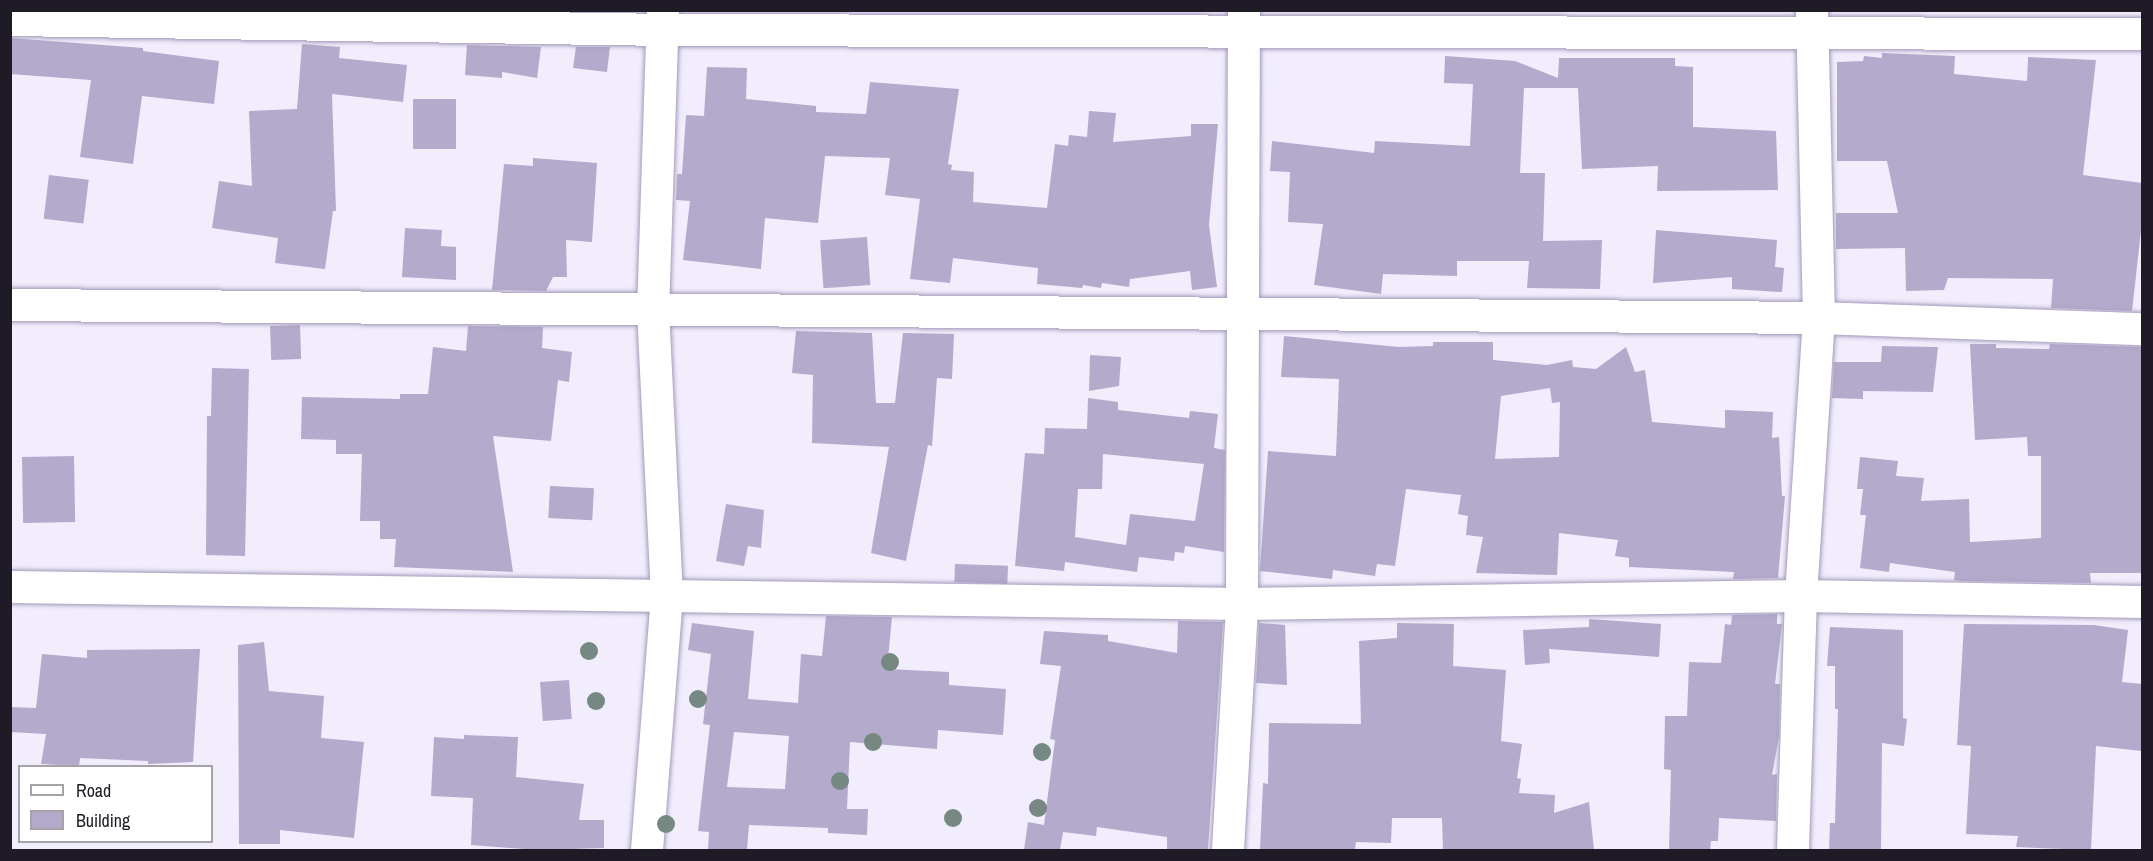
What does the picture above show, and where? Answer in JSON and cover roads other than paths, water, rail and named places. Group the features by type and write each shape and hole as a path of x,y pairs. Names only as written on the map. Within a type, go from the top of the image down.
{"street":[{"path":"10,20 1244,21 1487,29 1812,22 2142,34"},
{"path":"647,850 667,596 653,312 663,20"},
{"path":"1228,850 1242,604 1244,21"},
{"path":"1792,850 1802,596 1818,318 1812,22"},
{"path":"10,305 653,312 1243,313 1818,318 2142,328"},
{"path":"10,587 1242,604 1802,596 2142,602"}]}
